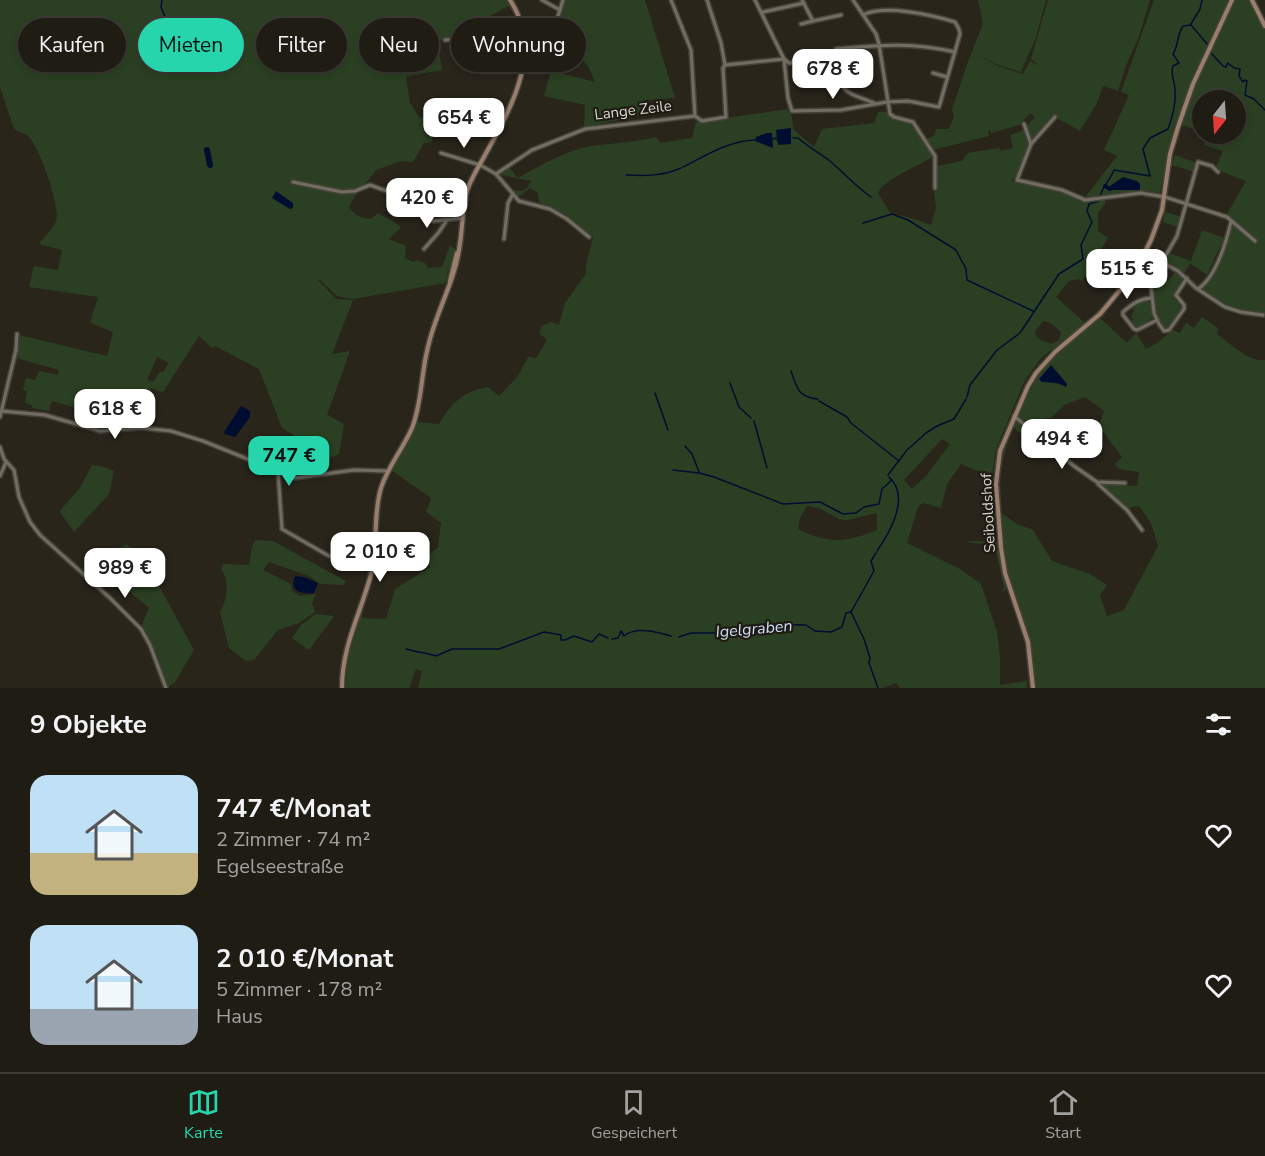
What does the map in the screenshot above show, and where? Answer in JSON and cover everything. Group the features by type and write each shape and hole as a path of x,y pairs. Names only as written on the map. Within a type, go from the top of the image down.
{"street":[{"path":"510,0 519,18"},
{"path":"542,0 560,10"},
{"path":"557,18 563,0"},
{"path":"671,0 691,50 695,116"},
{"path":"707,0 719,34 725,65 835,59"},
{"path":"755,0 786,62 788,98 792,111 841,110 887,102 908,101 939,107 960,34 955,22 890,10 863,15"},
{"path":"853,0 876,34 890,114 913,122 917,127 935,156 936,188"},
{"name":"Seiboldshof","path":"1034,688 1028,642 1005,573 996,484 1000,451 1014,416 1036,373 1055,352 1100,314 1135,272 1145,253 1162,210 1173,141 1193,84 1232,0"},
{"path":"1252,0 1265,26"},
{"path":"763,12 803,2 813,21"},
{"path":"801,24 841,15"},
{"path":"445,40 451,39"},
{"path":"876,104 845,91 840,85 835,59 836,49 879,44 925,46 955,52"},
{"name":"Lange Zeile","path":"496,174 532,150 585,129 695,116 702,121 726,117 723,68 725,65"},
{"path":"342,688 346,648 374,563 376,511 388,471 413,425 428,347 456,268 468,188 497,135 520,86 523,72"},
{"path":"933,73 947,77"},
{"path":"1055,117 1031,144 1017,180 1062,190 1085,200 1141,193 1165,197 1227,217 1255,241"},
{"path":"1024,124 1031,144"},
{"path":"453,128 464,127 497,135"},
{"path":"441,153 480,165 496,174 519,201 550,209 589,237"},
{"path":"1187,278 1176,295 1184,305 1184,309 1169,330 1162,330 1156,320 1151,298 1152,283 1175,243 1198,162 1212,166 1218,172"},
{"path":"293,182 342,192 355,191 370,185 392,193 425,219 433,221 463,218"},
{"path":"504,239 508,203 513,194"},
{"path":"424,249 447,220"},
{"path":"1198,289 1206,281 1216,264 1231,222"},
{"path":"449,288 460,243"},
{"path":"1145,253 1187,278 1198,289 1231,309 1263,315"},
{"path":"1151,298 1133,303 1123,312 1123,315 1137,330 1156,320"},
{"path":"0,417 16,350 17,334"},
{"path":"1,411 45,415 100,431 142,428 171,431 203,441 295,478 354,470 388,471"},
{"path":"1014,416 1097,483 1127,510 1142,530"},
{"path":"0,447 2,456 14,470 23,510 40,535 141,629 150,645 166,688"},
{"path":"0,476 6,462"},
{"path":"278,471 282,529 329,556"},
{"path":"1097,483 1125,483"}],"green space":[{"path":"0,0 506,0 510,5 490,18 451,18 451,38 439,40 439,18 359,18 359,72 432,72 406,77 410,103 420,118 434,115 432,142 424,143 413,162 401,161 376,170 349,207 353,213 362,217 371,219 378,213 399,225 401,227 389,239 406,246 405,258 413,262 417,260 425,263 428,268 442,267 450,245 456,250 451,269 448,270 446,283 352,299 337,296 318,280 336,299 353,300 332,354 350,351 327,415 344,424 339,454 326,460 298,453 295,436 282,428 259,369 215,346 212,348 199,336 163,392 151,388 141,408 143,415 110,418 52,401 49,411 32,408 32,405 25,403 27,391 23,390 26,378 35,380 39,371 57,375 59,370 16,358 19,335 107,356 113,332 90,323 98,297 29,287 34,266 58,270 62,250 39,244 56,221 55,204 49,179 34,144 29,137 14,129 0,87","holes":["157,357 169,363 163,372 160,372 153,382 147,380"]},
{"path":"564,0 645,0 675,98 645,100 648,114 584,127 585,105 544,96 551,72 595,82 586,64 586,18 558,18"},
{"path":"978,0 1046,0 1036,37 1021,72 998,65 973,53 998,66 1023,74 1030,61 1039,66 1031,59 1048,0 1150,0 1118,91 1103,86 1097,103 1080,131 1053,116 1031,142 1026,127 1035,117 1030,113 1020,125 991,133 990,130 988,131 989,136 933,150 926,139 934,136 936,129 949,129 954,117 952,110 983,24"},
{"path":"1154,0 1251,0 1265,31 1265,318 1264,315 1230,306 1200,290 1216,267 1232,225 1257,241 1227,214 1246,181 1215,169 1223,151 1204,145 1246,144 1246,90 1192,90 1192,128 1175,123 1160,193 1148,191 1084,199 1117,156 1104,150 1129,95 1121,92"},
{"path":"439,51 442,70 439,71"},
{"path":"790,109 794,130 814,147 822,129 874,123 878,112 886,112 915,127 933,157 894,178 878,193 891,214 931,225 936,208 934,190 937,185 936,166 962,161 968,153 1013,148 1010,135 1024,130 1030,146 1012,181 1061,191 1084,201 1105,199 1105,204 1098,213 1098,231 1108,238 1082,281 1078,279 1069,281 1056,297 1085,323 1040,359 1024,382 996,449 992,477 961,464 947,484 941,508 923,503 918,507 907,543 960,569 981,584 997,632 1000,685 1027,681 1027,688 900,688 896,683 883,688 418,688 422,671 416,669 409,688 346,688 347,661 364,602 362,618 386,619 395,589 430,567 426,556 438,548 441,523 426,512 431,498 391,470 417,422 439,424 459,399 479,389 488,387 499,396 518,376 528,357 536,358 547,340 539,333 542,326 551,322 559,325 565,303 586,274 593,237 565,214 539,202 538,193 530,188 518,197 512,190 522,191 531,181 501,175 510,168 518,178 560,156 586,147 656,137 660,143 692,138 696,122","holes":["791,128 791,144 776,141 777,130","1043,321 1054,325 1061,333 1059,340 1052,344 1041,340 1034,333","942,439 950,444 927,475 912,489 904,480","807,506 819,508 839,519 847,520 877,513 877,530 846,539 828,539 798,529 800,518"]},
{"path":"1175,155 1197,163 1194,172 1172,165"},
{"path":"1165,212 1181,217 1178,227 1163,222"},
{"path":"1202,230 1224,238 1207,275 1190,263 1184,274 1166,263 1169,253 1191,261"},
{"path":"1176,271 1183,277 1174,295 1182,309 1169,327 1164,329 1155,309 1153,294 1155,280 1158,273 1169,280"},
{"path":"1143,301 1150,302 1153,317 1140,327 1134,327 1130,322 1133,320 1131,317 1134,311 1131,307"},
{"path":"1202,317 1218,328 1217,334 1240,352 1252,358 1265,360 1265,688 1036,688 1029,644 1008,578 1000,531 997,499 998,472 1002,452 1010,432 1016,420 1018,420 1057,452 1052,460 1013,427 1000,471 1001,513 1017,524 1033,530 1052,561 1090,574 1107,585 1100,595 1107,616 1124,610 1158,546 1151,523 1139,506 1127,508 1100,484 1137,486 1139,472 1119,469 1115,464 1122,457 1099,426 1104,411 1085,397 1064,405 1051,418 1046,418 1036,432 1017,417 1040,371 1100,318 1127,343 1136,333 1146,349 1173,330 1180,333 1186,323 1194,328","holes":["1051,365 1067,386 1044,381"]},
{"path":"92,465 114,471 109,494 74,532 60,512 80,488"},
{"path":"255,540 273,541 346,581 343,585 320,584 309,576 269,562 263,570 291,584 292,591 300,596 316,594 312,603 315,612 299,623 278,630 254,660 246,661 229,648 220,612 226,590 226,579 221,569 223,564 249,565"},
{"path":"967,541 997,542 1006,590 1002,592 1004,587 997,555 987,544"},
{"path":"127,544 158,584 194,650 175,682 168,687 157,654 141,627 149,608 111,576 109,563 117,549"},
{"path":"316,614 334,616 309,650 292,638 301,625"}],"water":[{"path":"791,128 791,144 778,145 776,130"},
{"path":"772,133 773,148 755,141 756,137"},
{"path":"1123,177 1137,181 1140,184 1140,190 1110,190 1110,186"},
{"path":"276,191 293,203 293,208 290,209 272,198"},
{"path":"1051,365 1067,384 1066,387 1058,383 1042,382 1039,379"},
{"path":"241,406 250,411 250,417 235,437 225,434 224,432"},
{"path":"295,576 318,583 314,593 297,591 294,586"}],"waterway":[{"path":"162,0 161,7 165,18"},
{"path":"1191,24 1200,9 1202,0"},
{"path":"1191,25 1208,45"},
{"path":"967,397 970,385 997,350 1020,333 1059,274 1083,259 1081,245 1092,222 1087,211 1089,204 1099,201 1114,170 1150,176 1143,149 1150,138 1168,129 1175,100 1172,69 1179,63 1173,54 1183,26 1191,25"},
{"path":"1211,53 1223,66 1226,67 1228,63 1240,69 1239,76 1243,82 1247,81 1245,95 1254,99 1265,110"},
{"path":"798,138 830,161 871,197"},
{"path":"683,167 727,146 755,140"},
{"path":"207,150 210,165"},
{"path":"626,175 654,175 681,168"},
{"path":"1105,186 1110,189"},
{"path":"863,223 892,214 908,220 956,250 966,269 967,280 1033,311"},
{"path":"791,371 799,391 806,396 818,399"},
{"path":"730,383 739,407 751,418"},
{"path":"655,393 668,430"},
{"path":"888,475 907,450 926,433 954,419 966,399"},
{"path":"819,401 847,417 851,423 899,461"},
{"path":"754,421 767,468"},
{"path":"685,446 692,454 699,472"},
{"path":"673,470 714,477 783,504 820,502 843,514 856,513 864,507 879,504 882,489 892,480"},
{"path":"877,551 892,525 898,504 898,494 889,477"},
{"path":"876,553 871,561 874,571 851,612 864,639 878,688"},
{"name":"Igelgraben","path":"679,637 691,633 729,633 766,624 806,625 815,631 831,632 842,627 846,613 851,612"},
{"name":"Igelgraben","path":"612,639 618,638 621,631 624,636 634,631 671,636"},
{"name":"Igelgraben","path":"406,649 436,656 452,649 499,649 544,632 561,635 561,640 574,636 592,642 599,634 608,638"}]}
